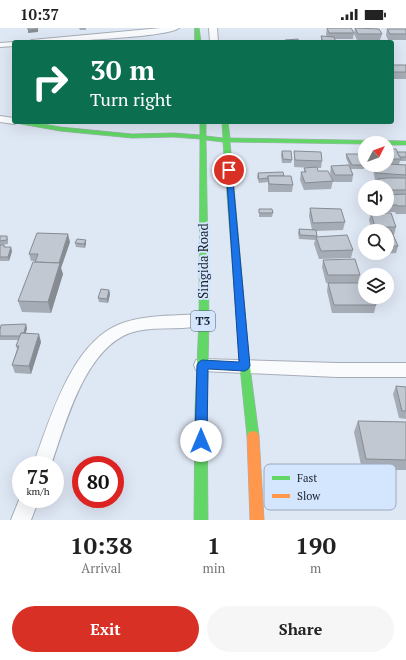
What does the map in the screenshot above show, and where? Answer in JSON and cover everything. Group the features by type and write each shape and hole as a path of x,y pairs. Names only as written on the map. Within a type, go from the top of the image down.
{"main road":[{"path":"197,28 198,40"},
{"path":"32,124 60,129 132,136 174,135 226,140 406,144"},
{"name":"Singida Road","path":"201,520 202,365 204,320 203,124"},
{"path":"225,124 245,366 253,435 257,520"}],"street":[{"path":"57,40 145,33 175,28"},
{"path":"213,28 214,40"},
{"path":"0,45 12,44"},
{"path":"0,119 12,121"},
{"path":"46,456 81,371 99,345 117,332 140,325 204,320"},
{"path":"202,365 337,370 406,370"},
{"path":"21,520 26,508"}],"building":[{"path":"28,28 37,28 38,29 28,30"},
{"path":"327,28 351,28 354,33 329,33"},
{"path":"355,28 379,29 382,34 358,34"},
{"path":"387,29 406,29 406,34 390,34"},
{"path":"321,36 334,37 335,40 322,40"},
{"path":"394,65 406,65 406,72 394,72"},
{"path":"394,149 396,149 401,159 394,159"},
{"path":"282,151 291,151 292,160 283,159"},
{"path":"294,151 321,152 322,161 295,160"},
{"path":"397,152 406,152 406,157 400,157"},
{"path":"346,154 358,154 358,165 352,165"},
{"path":"394,164 406,165 406,175 376,173 394,172"},
{"path":"349,165 353,175 335,175 331,166"},
{"path":"317,167 318,171 328,171 333,181 305,183 301,172 306,172 304,168"},
{"path":"283,172 284,176 268,176 268,178 259,179 258,173"},
{"path":"268,176 291,176 293,185 269,184"},
{"path":"406,178 406,190 394,190 394,180 378,179"},
{"path":"406,194 406,206 394,205 394,195"},
{"path":"310,208 341,209 345,222 313,223"},
{"path":"259,209 272,209 273,213 259,213"},
{"path":"372,216 392,216 396,227 394,227 394,224 374,224"},
{"path":"299,229 316,230 317,236 300,235"},
{"path":"37,233 68,234 59,263 35,262 38,254 29,254"},
{"path":"347,235 353,250 321,251 316,237"},
{"path":"0,236 7,236 7,240 0,241"},
{"path":"394,237 398,246 394,246"},
{"path":"77,239 86,240 84,244 75,243"},
{"path":"0,245 4,245 4,247 11,247 8,257 0,257"},
{"path":"355,259 358,275 328,275 323,260"},
{"path":"33,262 60,263 48,302 18,301"},
{"path":"328,283 358,283 358,304 376,305 334,305"},
{"path":"101,289 109,290 107,299 98,298"},
{"path":"26,324 24,333 21,333 20,336 0,336 1,325"},
{"path":"21,333 39,334 29,366 12,365 19,346 16,346"},
{"path":"396,386 406,387 406,411 402,411"},
{"path":"358,421 406,422 406,460 366,459"}],"traffic: fast":[{"path":"197,28 198,40"},
{"path":"32,124 60,129 132,136 174,135 226,140 406,143"},
{"path":"201,520 201,409 204,320 203,124"},
{"path":"225,124 245,367 253,436"}],"traffic: slow":[{"path":"253,436 257,520"}],"route":[{"path":"201,441 202,365 245,366 229,170"}]}
